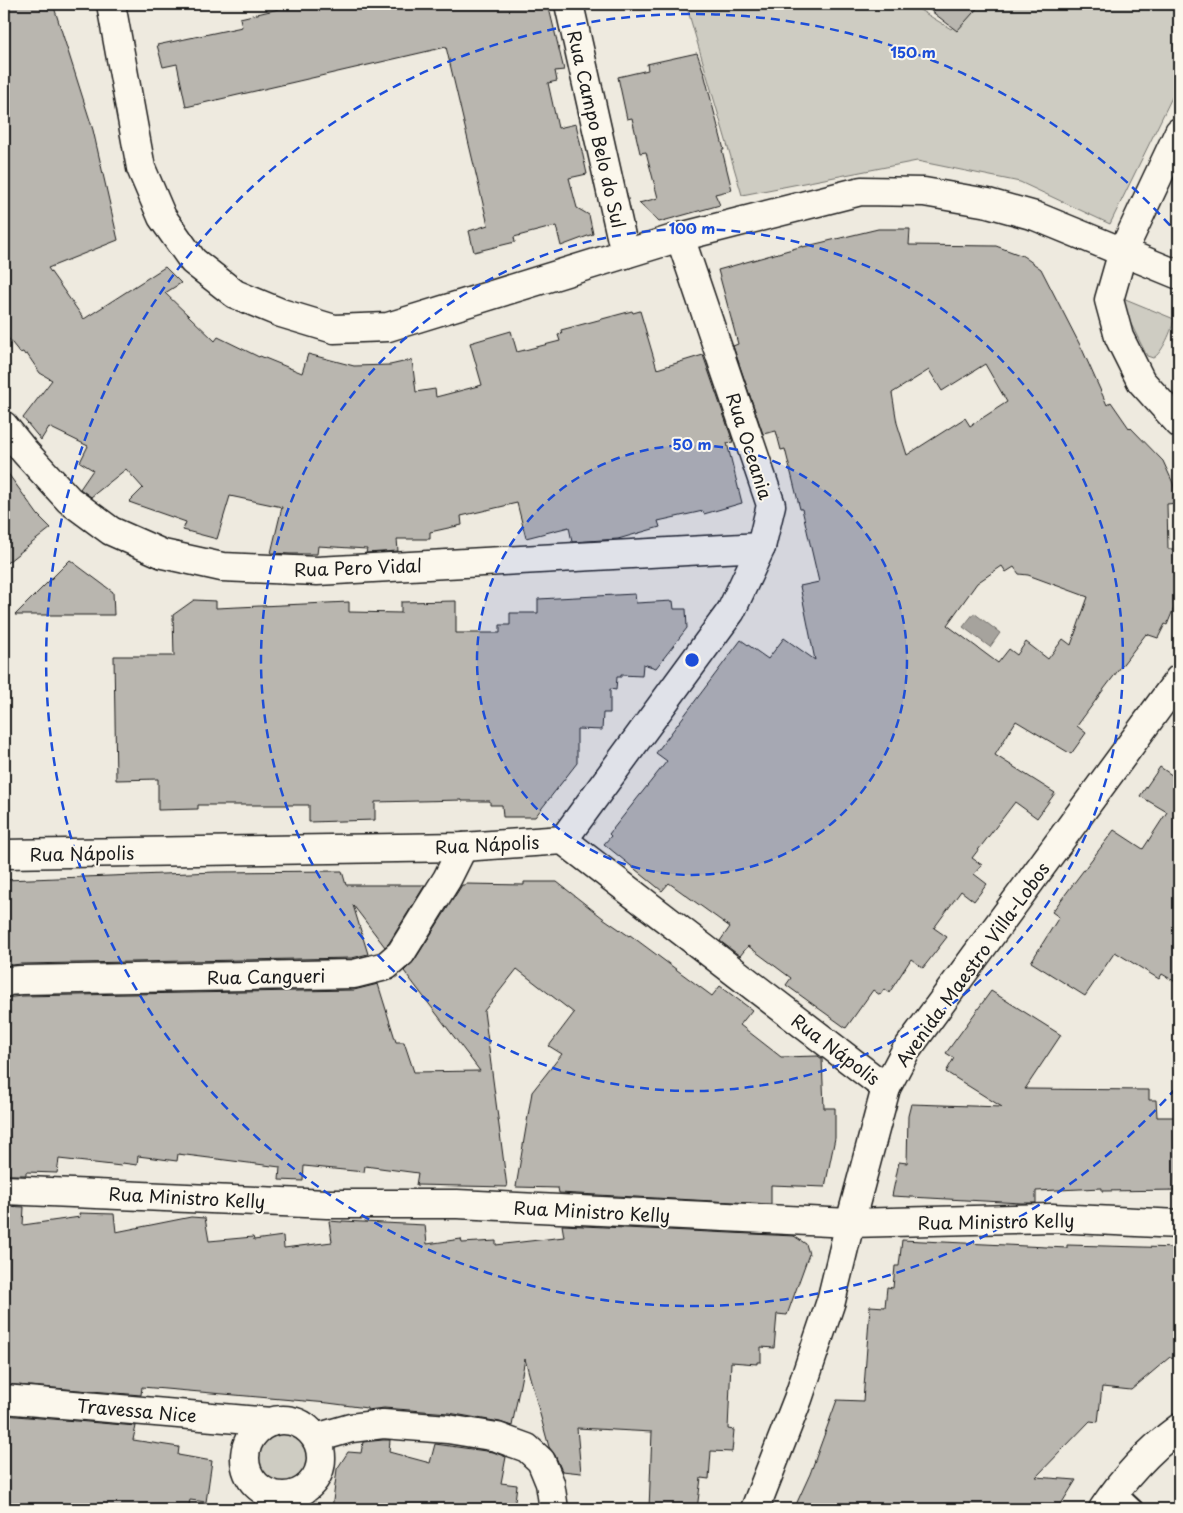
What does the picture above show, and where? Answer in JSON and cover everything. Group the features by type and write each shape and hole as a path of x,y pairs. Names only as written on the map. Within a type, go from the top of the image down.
{"street":[{"path":"111,4 141,168 162,217 193,261 235,294 282,313 334,329 388,327 680,237 861,191 924,192 988,203 1035,216 1179,275"},
{"name":"Rua Campo Belo do Sul","path":"569,4 625,254"},
{"path":"1179,132 1123,251 1109,300 1119,337 1141,380 1179,423"},
{"name":"Rua Oceania","path":"563,840 730,611 761,546 771,505 680,237"},
{"name":"Rua Pero Vidal","path":"4,426 69,500 111,531 163,554 222,567 317,571 761,546"},
{"name":"Avenida Maestro Villa-Lobos","path":"755,1509 798,1399 831,1301 886,1088 905,1052 1179,679"},
{"name":"Rua Nápolis","path":"4,854 463,847 563,840 886,1088"},
{"name":"Rua Cangueri","path":"4,983 6,981 21,980 354,974 375,970 386,966 401,953 430,909 463,847"},
{"name":"Rua Ministro Kelly","path":"4,1190 327,1204 457,1204 850,1223 1052,1218 1179,1224"},
{"name":"Travessa Nice","path":"4,1399 271,1422"},
{"path":"284,1419 308,1428 316,1438 320,1450 321,1463 317,1475 309,1486 280,1503 274,1495 262,1490 253,1482 247,1472 244,1459 246,1447 251,1436 260,1427 284,1419"},
{"path":"316,1438 351,1428 384,1424 448,1429 497,1437 528,1448 541,1461 550,1483 554,1509"},
{"path":"1109,1500 1164,1439 1179,1428"}],"lane":[{"path":"1109,1500 1135,1509"}],"shaded area":[{"path":"686,4 910,4 951,29 977,4 1179,4 1179,83 1110,224 1020,182 917,161 742,195"},
{"path":"1123,298 1174,319 1172,328 1163,346 1153,358 1147,356 1121,304"},
{"path":"974,613 1000,633 990,647 963,627"},
{"path":"276,1429 288,1429 298,1433 306,1441 310,1457 306,1473 298,1481 288,1485 276,1485 266,1481 258,1473 254,1463 254,1451 258,1441 266,1433"}],"building":[{"path":"4,4 53,4 93,130 118,240 48,268 84,319 165,267 181,283 165,293 215,341 218,337 259,357 302,373 308,354 354,366 390,365 412,360 416,392 435,389 436,397 482,385 470,343 511,331 517,352 560,341 558,335 562,334 561,330 632,311 633,313 640,311 657,369 703,355 733,442 727,443 742,503 704,514 703,511 658,521 660,527 618,539 572,542 569,527 526,538 517,503 461,516 462,525 430,532 430,539 397,539 398,551 366,553 367,549 318,546 317,554 290,554 271,553 282,507 230,496 217,539 183,530 186,522 129,502 143,488 126,469 91,497 80,489 93,470 80,462 88,446 49,427 41,440 23,418 52,380 40,373 27,354 20,353 4,333"},
{"path":"282,4 548,4 564,70 555,71 557,81 548,83 558,128 576,124 587,174 569,178 577,208 589,215 593,234 561,246 556,226 514,237 515,242 474,252 469,231 488,225 446,47 186,107 177,64 163,67 157,45 242,27 240,18 283,8"},
{"path":"922,4 981,4 957,31"},
{"path":"697,53 724,150 722,150 732,190 715,194 720,205 659,222 639,203 658,198 646,152 640,153 632,118 627,119 618,77 648,70 647,64"},
{"path":"878,229 910,229 909,245 996,246 1023,256 1041,269 1082,349 1107,405 1111,402 1129,428 1163,461 1173,483 1177,503 1167,504 1168,549 1179,549 1179,582 1176,603 1167,625 1165,624 1158,638 1146,634 1101,693 1077,726 1086,733 1071,754 1016,721 995,755 1055,793 1037,818 1015,802 972,858 982,865 974,874 987,884 974,901 961,891 934,928 947,937 923,968 911,959 889,993 884,989 880,995 873,990 846,1028 786,985 791,978 748,946 740,956 720,941 730,927 669,883 662,891 604,844 611,836 609,834 667,761 656,753 741,640 768,659 784,638 815,660 800,586 819,582 802,509 800,509 785,449 781,450 776,431 763,434 733,346 738,344 718,270","holes":["985,364 1007,402 970,426 965,418 907,455 897,423 892,393 929,370 942,391","1002,566 1006,572 1014,567 1019,574 1028,575 1088,597 1071,645 1063,639 1048,659 1026,642 1017,655 1009,649 998,663 947,625 977,583"]},
{"path":"4,468 38,515 51,528 4,565"},
{"path":"70,560 113,592 114,615 15,615"},
{"path":"635,594 636,603 673,601 674,609 686,609 687,628 656,668 643,664 642,676 621,675 621,677 617,677 616,690 610,689 610,713 603,713 602,730 577,729 577,763 535,817 503,817 502,805 490,805 490,801 462,800 375,802 375,820 309,822 309,805 198,805 198,809 158,810 158,779 116,780 114,656 174,656 173,615 194,600 216,601 216,608 349,602 349,612 401,613 401,602 456,601 456,633 500,633 500,625 510,625 510,613 538,613 538,599"},
{"path":"1160,767 1179,780 1179,984 1162,974 1159,979 1115,952 1085,996 1031,962 1059,917 1052,912 1114,830 1143,849 1167,812 1140,796"},
{"path":"342,871 346,885 425,885 385,947 353,905 368,954 352,958 21,964 4,966 4,880 216,872"},
{"path":"524,882 557,882 603,918 630,935 712,996 720,986 752,1010 740,1025 781,1057 818,1056 822,1059 824,1108 835,1108 835,1138 825,1187 771,1185 771,1204 559,1193 558,1188 516,1187 532,1092 562,1054 549,1046 574,1013 517,969 484,1011 507,1187 416,1185 418,1173 365,1166 364,1172 304,1166 303,1181 279,1180 280,1167 178,1154 177,1161 138,1156 137,1165 122,1163 121,1166 59,1159 57,1173 26,1172 26,1175 4,1175 4,998 22,996 354,990 378,984 396,1042 404,1042 414,1072 480,1071 404,971 414,961 462,885 524,885"},
{"path":"991,991 1061,1035 1025,1089 1149,1090 1149,1100 1156,1100 1157,1117 1179,1117 1179,1190 1102,1191 1102,1188 1036,1191 1036,1203 892,1196 899,1162 907,1163 908,1116 911,1104 1002,1107 946,1072 954,1058 946,1053"},
{"path":"4,1206 24,1207 23,1225 80,1217 79,1213 114,1214 116,1232 191,1217 205,1218 209,1241 253,1237 254,1240 283,1236 284,1248 332,1242 329,1221 342,1221 425,1225 427,1244 461,1239 462,1243 496,1241 496,1245 564,1237 562,1225 794,1236 806,1244 809,1254 787,1315 777,1314 774,1348 761,1347 761,1362 757,1362 757,1364 731,1362 728,1429 734,1430 732,1452 711,1451 709,1479 701,1478 697,1509 649,1509 652,1432 577,1428 581,1473 562,1471 549,1447 525,1359 512,1426 449,1413 384,1408 367,1410 367,1408 328,1403 142,1387 141,1395 4,1384"},
{"path":"902,1240 1067,1248 1067,1245 1179,1248 1179,1358 1170,1357 1131,1390 1102,1387 1098,1422 1090,1421 1036,1477 1076,1480 1058,1509 794,1509 810,1474 837,1400 863,1401 870,1306 885,1307 887,1287 893,1288 895,1266 899,1266"},
{"path":"4,1415 136,1426 133,1440 179,1447 178,1455 212,1461 206,1502 190,1500 188,1509 4,1509"},
{"path":"390,1440 389,1452 430,1463 435,1444 493,1452 506,1457 501,1483 517,1485 514,1509 332,1509 337,1469 348,1452 361,1453 363,1442"}]}
